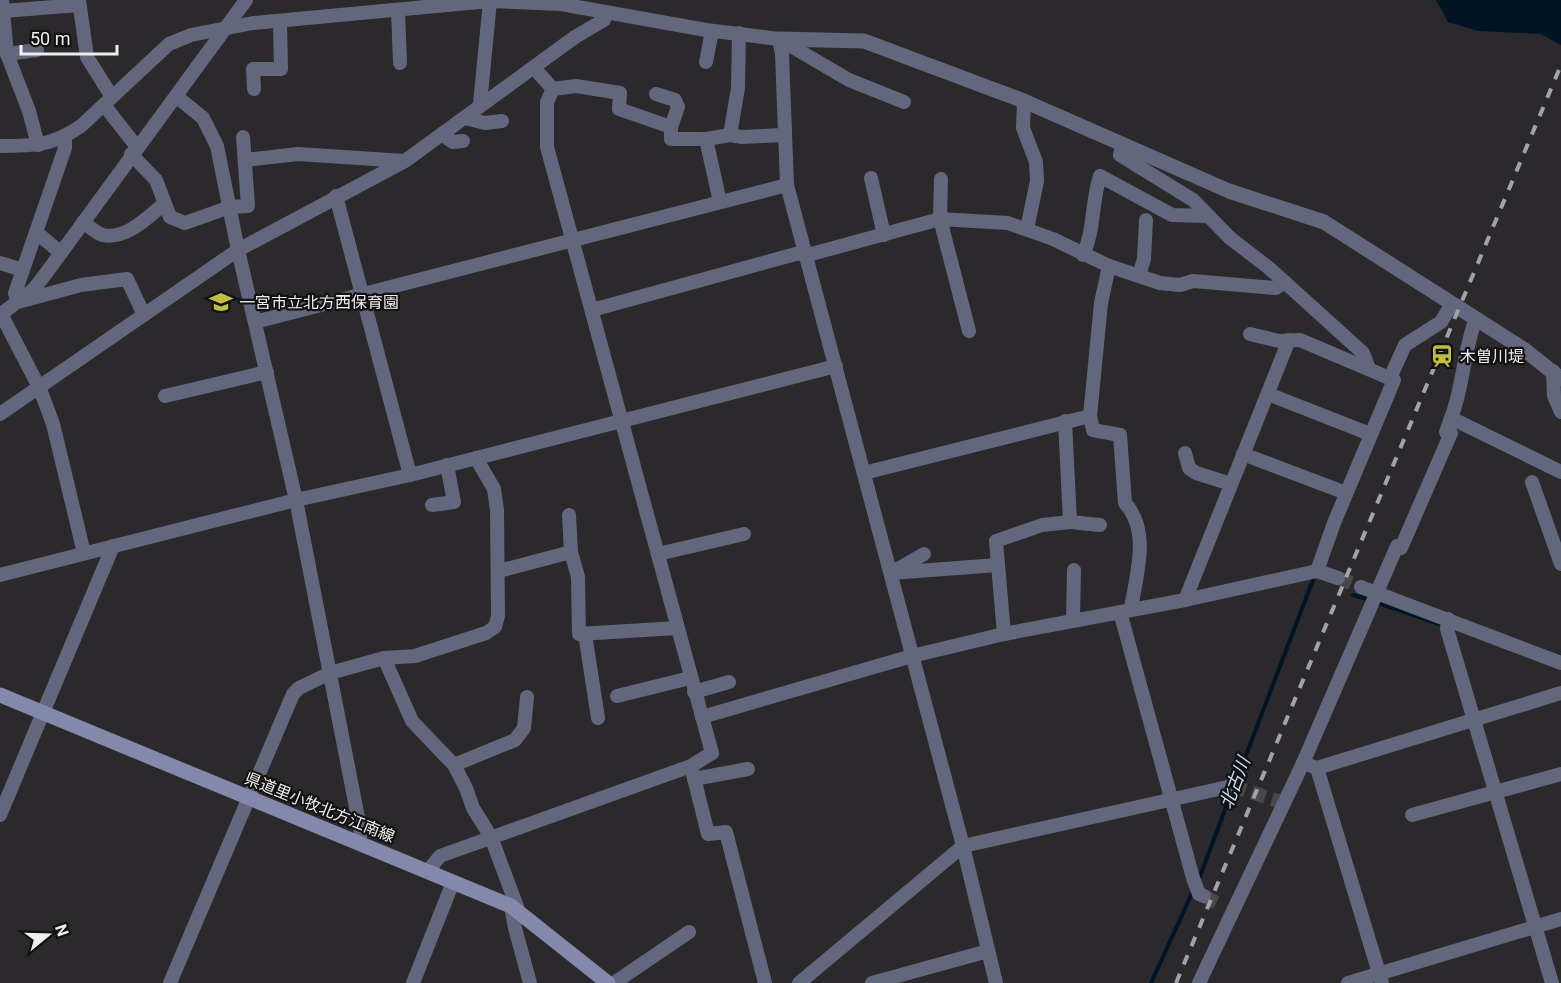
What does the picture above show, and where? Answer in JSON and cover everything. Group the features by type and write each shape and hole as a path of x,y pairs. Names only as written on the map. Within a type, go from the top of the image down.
{"main road":[{"name":"県道里小牧北方江南線","path":"0,695 515,909 608,983"}],"street":[{"path":"84,553 53,424 40,389 0,315 34,289 246,0"},
{"path":"480,104 490,1"},
{"path":"0,146 38,145 52,143 65,137 108,101 169,44 190,35 229,26 490,1 561,4 712,31 779,39 864,41 1024,101 1229,190 1324,222 1476,319 1557,375 1554,396 1561,412"},
{"path":"38,145 29,111 7,54 2,5 79,2 87,57 134,151 156,180 170,217 184,223 230,207 248,206 243,137"},
{"path":"398,11 400,63"},
{"path":"0,414 40,389 238,250 405,161 444,136 480,104 575,37 604,20 606,12"},
{"path":"254,89 253,69 281,69 280,21"},
{"path":"706,62 712,31"},
{"path":"730,135 738,88 739,33"},
{"path":"779,39 849,80 904,102"},
{"path":"779,39 783,54 783,135 787,185 963,846 996,983"},
{"path":"7,54 37,50"},
{"path":"534,68 553,89"},
{"path":"553,89 576,86 620,93 619,109 671,127"},
{"path":"553,89 547,102 547,147 712,753 692,773"},
{"path":"656,94 675,100 678,107 671,127 671,139 706,140 730,135 742,137 783,135"},
{"path":"176,96 203,118 217,146 238,250 296,500 361,833 358,842"},
{"path":"1024,101 1023,128 1036,162 1037,181 1028,229"},
{"path":"465,118 485,123 502,121"},
{"path":"444,136 453,142 463,141"},
{"path":"18,302 15,293 37,233 64,148 65,137"},
{"path":"706,140 720,202"},
{"path":"1122,144 1120,155 1193,200 1206,216 1285,282 1363,353 1369,369"},
{"path":"245,160 298,154 405,161"},
{"path":"1083,255 1091,238 1094,195 1100,176 1172,215 1206,216"},
{"path":"872,178 884,235"},
{"path":"941,179 940,219 969,331"},
{"path":"255,322 787,185"},
{"path":"336,196 410,475"},
{"path":"83,222 102,235 118,234 139,225 164,204"},
{"path":"592,310 940,219 1008,223 1028,229 1109,266 1160,283 1179,285 1193,281 1276,288 1285,282"},
{"path":"1139,275 1144,259 1146,220"},
{"path":"37,233 61,253"},
{"path":"0,263 23,270"},
{"path":"1109,266 1101,303 1090,416 1093,429 1120,435 1125,503 1132,511 1141,553 1125,610 1193,878 1201,895"},
{"path":"18,302 81,285 127,279 144,315"},
{"path":"1390,378 1406,345 1441,322 1452,304"},
{"path":"1199,983 1226,907 1303,763 1396,546 1401,548 1451,433 1446,432 1459,399 1467,342 1476,319"},
{"path":"1250,334 1279,341 1300,340 1394,380 1346,493 1317,571"},
{"path":"1185,600 1289,340"},
{"path":"0,575 296,500 410,475 836,366"},
{"path":"165,396 267,372"},
{"path":"1268,394 1370,434"},
{"path":"864,473 1090,416"},
{"path":"1451,418 1561,472"},
{"path":"1065,421 1070,522"},
{"path":"1185,453 1189,468 1196,473 1231,484"},
{"path":"1243,454 1346,493"},
{"path":"170,983 293,694 299,688 330,673 384,658 415,657 486,633 495,627 498,615 499,571 497,510 494,489 476,458"},
{"path":"432,505 454,502 447,465"},
{"path":"1532,482 1561,564"},
{"path":"569,515 571,552 578,577 579,634 677,628"},
{"path":"1004,634 996,541 1042,525 1070,522 1100,525"},
{"path":"658,554 744,534"},
{"path":"0,815 113,546"},
{"path":"499,571 571,552"},
{"path":"891,573 924,554"},
{"path":"891,573 998,565"},
{"path":"1073,621 1074,570"},
{"path":"702,717 912,656 1004,634 1185,600 1317,571 1338,578"},
{"path":"1361,587 1561,661"},
{"path":"1448,619 1447,628 1498,793 1552,983"},
{"path":"585,633 598,718"},
{"path":"384,658 412,721 454,765 478,817 491,837 515,909 515,928 530,983"},
{"path":"617,696 690,678"},
{"path":"694,692 729,682"},
{"path":"1303,763 1317,768 1561,693"},
{"path":"454,765 514,740 524,728 527,697"},
{"path":"1317,768 1381,978"},
{"path":"428,871 440,856 670,776 748,769"},
{"path":"692,773 708,834 726,832 765,983"},
{"path":"1412,815 1561,774"},
{"path":"799,983 963,846 1232,786"},
{"path":"413,983 453,882"},
{"path":"1348,983 1381,978 1561,918"},
{"path":"614,983 689,932"},
{"path":"872,983 916,977 988,951"}],"water":[{"path":"1436,0 1561,0 1561,45 1541,34 1478,31 1448,22"}],"waterway":[{"name":"北古川","path":"1235,784 1313,580"},
{"path":"1353,595 1367,599"},
{"path":"1381,604 1439,624"},
{"name":"北古川","path":"1199,879 1232,791"},
{"name":"北古川","path":"1151,983 1193,891"}],"tunnel":[{"path":"1338,578 1361,587"},
{"path":"1232,786 1278,801"},
{"path":"1204,896 1219,904"}],"railway":[{"path":"1176,983 1561,65"}],"place":[{"name":"一宮市立北方西保育園","path":"221,302"},
{"name":"木曽川堤","path":"1442,356"}]}
